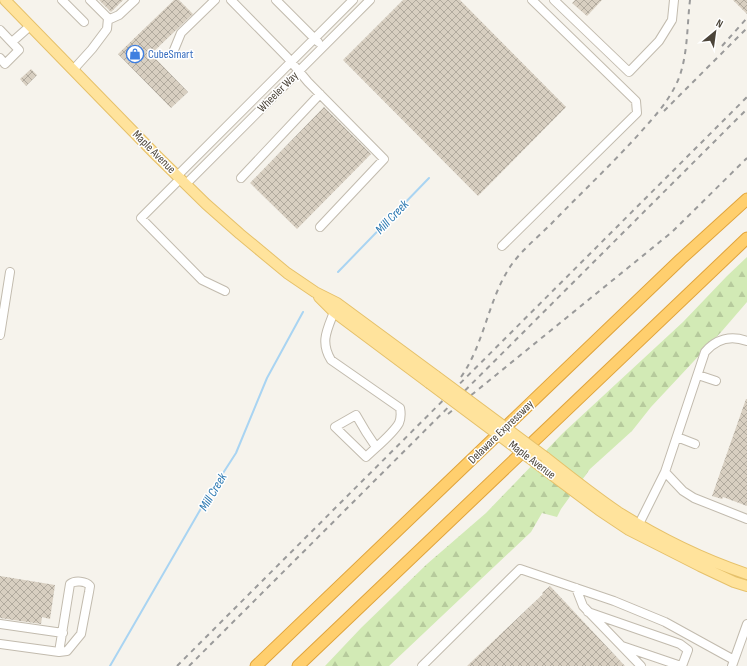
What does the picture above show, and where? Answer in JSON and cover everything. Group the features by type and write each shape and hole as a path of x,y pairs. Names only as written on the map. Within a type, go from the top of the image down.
{"highway":[{"name":"Delaware Expressway","path":"256,666 675,265 747,199"},
{"path":"298,666 747,238"}],"main road":[{"name":"Maple Avenue","path":"5,0 181,180 240,234 287,273 315,292 338,303 536,464 629,530 700,566 734,582 747,586"},
{"name":"Maple Avenue","path":"315,292 334,312 545,457 593,494 639,524 709,560 747,574"}],"street":[{"path":"0,5 5,0"},
{"path":"62,0 84,22"},
{"path":"73,70 92,49 107,29 108,18 90,0"},
{"path":"108,20 119,15 135,0"},
{"path":"174,50 182,33 215,0"},
{"path":"231,0 384,159 320,227"},
{"path":"276,0 323,47"},
{"name":"Wheeler Way","path":"181,180 291,62 353,0"},
{"name":"Wheeler Way","path":"181,180 298,71 370,0"},
{"path":"502,246 637,113 636,101 532,0"},
{"path":"554,0 629,72 659,41 672,20 674,0"},
{"path":"12,42 30,26"},
{"path":"0,30 19,50 5,64 0,58"},
{"path":"241,178 320,94"},
{"path":"181,180 141,218 202,280 225,291"},
{"path":"0,335 10,272"},
{"path":"334,312 325,340 326,352 331,360 400,408 401,415 398,424 376,447 366,457 335,427 356,415 376,447"},
{"path":"639,524 665,472 705,352 720,340 730,338 747,341"},
{"path":"698,375 716,382"},
{"path":"677,437 695,444"},
{"path":"665,472 683,491 694,498 747,519"},
{"path":"422,666 520,569 614,601 665,622 733,663 747,624"},
{"path":"0,644 59,652 67,651 81,634 89,592 88,584 73,582 70,584 59,652"},
{"path":"576,588 583,606 641,666"},
{"path":"588,612 680,644 688,650 681,666 620,645"},
{"path":"0,624 63,633"}],"green space":[{"path":"747,257 747,302 651,407 632,431 590,469 561,509 557,517 542,513 531,532 389,666 325,666 361,628 427,564 486,513 563,433 683,322"}],"building":[{"path":"99,0 123,0 111,12"},
{"name":"CubeSmart","path":"174,0 179,0 193,14 151,54 188,92 171,108 118,54"},
{"path":"403,0 460,0 566,107 478,196 343,60"},
{"path":"575,0 602,0 587,16 572,3"},
{"path":"733,0 747,0 747,14"},
{"path":"31,69 37,75 26,86 20,79"},
{"path":"324,107 371,154 297,229 250,183"},
{"path":"746,399 747,506 723,497 722,499 712,496"},
{"path":"0,576 55,585 50,619 42,617 41,624 0,618"},
{"path":"550,586 625,666 467,666 543,594 542,593"}],"waterway":[{"name":"Mill Creek","path":"338,272 429,178"},
{"name":"Mill Creek","path":"110,666 207,498 236,453 267,378 303,312"}],"railway":[{"path":"461,377 476,350 497,291 516,258 607,168 668,99 677,83 683,66 690,0"},
{"path":"722,46 747,18"},
{"path":"664,111 747,28"},
{"path":"177,666 747,97"},
{"path":"189,666 747,109"},
{"path":"448,414 672,232 747,158"}],"place":[{"name":"CubeSmart","path":"135,54"}]}
